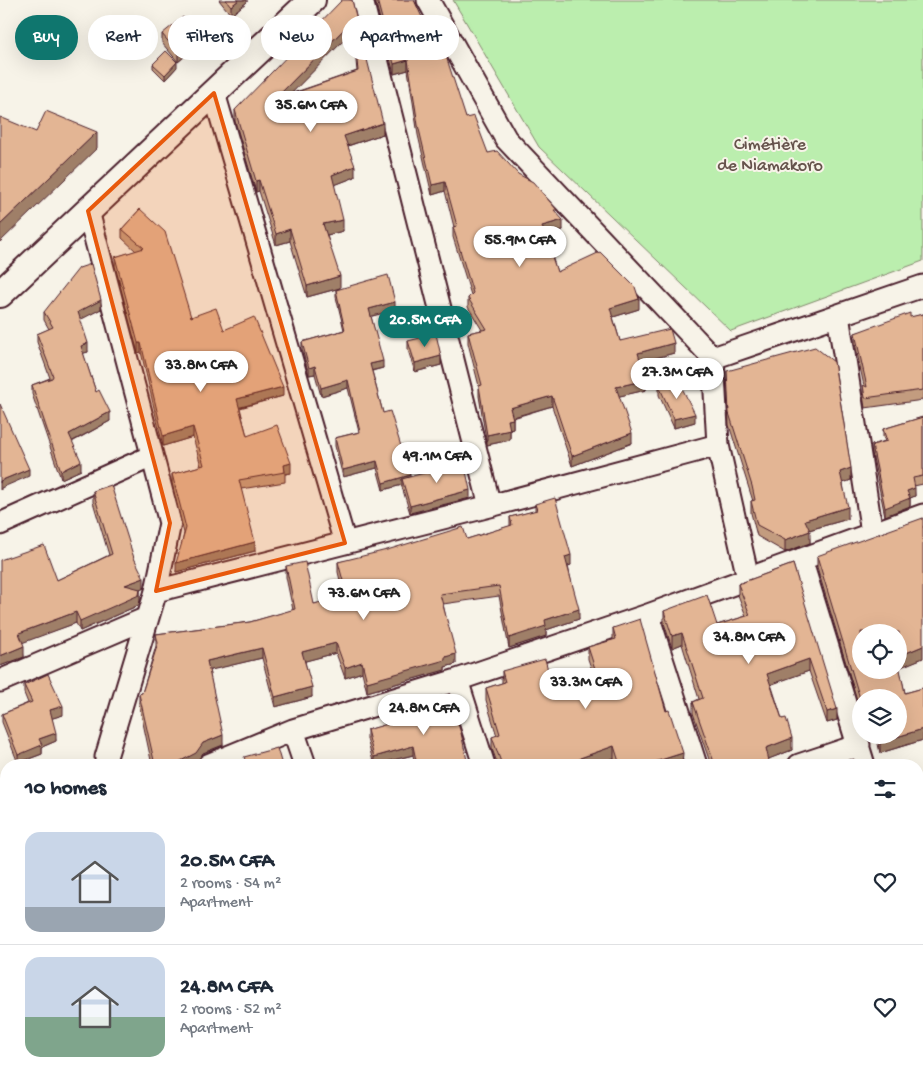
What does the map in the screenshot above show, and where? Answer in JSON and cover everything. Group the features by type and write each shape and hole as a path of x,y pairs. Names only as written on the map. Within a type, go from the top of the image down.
{"street":[{"path":"0,294 312,0"},
{"path":"362,0 490,506"},
{"path":"428,0 506,138 713,358 718,445 748,578"},
{"path":"214,93 345,543"},
{"path":"88,211 170,523 156,591 106,759"},
{"path":"713,358 923,286"},
{"path":"838,315 872,533"},
{"path":"156,591 490,506 718,445"},
{"path":"0,524 152,456"},
{"path":"223,759 293,730 458,680 648,615 923,515"},
{"path":"801,559 861,755 836,759"},
{"path":"648,615 694,759"},
{"path":"0,681 147,618"},
{"path":"458,680 482,759"},
{"path":"293,730 303,759"}],"highlighted area":[{"path":"214,93 345,543 156,591 170,523 88,211"}],"green space":[{"name":"Cimétière de Niamakoro","path":"453,0 923,0 923,261 731,331 539,147"}],"building":[{"path":"226,0 239,0 231,6"},
{"path":"342,0 352,0 356,15 342,15 342,31 332,41 332,15 327,15"},
{"path":"377,0 414,0 421,15 381,15"},
{"path":"168,29 168,41 162,34"},
{"path":"166,51 168,53 168,60 175,60 177,62 165,75 153,64"},
{"path":"284,60 314,60 274,100 358,71 357,60 367,60 383,123 344,136 355,166 332,175 343,220 323,224 340,276 307,286 290,229 276,234 259,180 256,181 235,110"},
{"path":"393,60 408,60 394,64"},
{"path":"408,60 447,60 466,118 474,116 488,153 497,151 518,174 533,182 563,220 542,226 557,272 600,252 635,287 639,299 610,308 620,341 670,329 674,343 638,353 646,380 616,387 632,433 572,456 552,396 510,408 513,419 508,420 510,430 487,435 479,386 482,385 468,333 487,329 468,298 473,293 453,227 457,226 445,182 432,185 418,125"},
{"path":"46,111 97,132 0,225 0,117 36,132"},
{"path":"140,209 165,232 191,317 216,308 224,330 254,317 283,387 237,399 247,436 277,425 291,463 284,465 285,472 239,480 255,542 176,563 186,528 172,474 204,465 193,427 163,436 141,343 138,343 115,257 144,248 122,229"},
{"path":"91,264 101,300 78,312 88,343 81,346 96,392 99,390 110,412 69,434 81,461 61,471 32,385 53,376 37,334 53,327 44,312 79,268"},
{"path":"388,275 395,302 369,309 383,361 370,364 383,413 390,411 410,475 383,483 377,461 343,470 335,438 360,432 348,380 321,388 315,366 309,368 302,342 345,330 336,290"},
{"path":"910,313 910,317 923,314 923,390 865,398 863,385 867,387 855,333"},
{"path":"436,334 441,356 415,363 408,341"},
{"path":"815,347 834,362 851,468 840,472 848,507 805,520 810,531 785,540 757,525 751,501 755,500 752,486 729,413 727,371"},
{"path":"678,380 695,414 674,419 659,386"},
{"path":"0,404 29,469 0,481"},
{"path":"923,417 923,476 913,478 915,488 907,491 910,498 885,508 872,445 887,441 883,429"},
{"path":"464,462 470,490 410,506 402,479"},
{"path":"111,485 134,558 144,578 125,585 140,589 139,595 80,621 76,612 19,633 24,646 0,656 0,560 44,545 57,580 112,554 93,491"},
{"path":"555,498 571,555 565,557 579,609 545,620 546,626 509,638 499,586 440,594 456,654 445,657 445,660 367,682 362,662 345,668 336,643 302,652 312,687 275,697 262,648 207,661 223,735 203,743 196,753 184,759 154,759 139,694 142,693 158,643 156,634 250,622 295,609 286,566 305,562 314,604 347,596 338,562 387,550 463,527 467,539 512,525 510,517 537,510 535,504"},
{"path":"923,518 923,646 907,653 907,624 852,624 852,672 817,556"},
{"path":"793,564 837,709 827,712 809,659 767,674 782,719 786,718 792,738 766,748 769,759 713,759 693,702 703,698 682,633 672,636 664,611 707,595 717,625 750,615 738,584"},
{"path":"640,619 666,711 669,710 683,753 664,759 618,759 614,746 580,759 500,759 492,737 500,734 486,688 505,682 502,671 545,659 554,692 597,675 588,647 616,639 613,628"},
{"path":"48,674 63,706 50,710 56,733 39,739 42,745 18,755 2,714 32,702 24,685"},
{"path":"854,679 902,679 904,689 857,689"},
{"path":"923,688 923,729 907,734 907,692"},
{"path":"450,699 467,759 416,759 413,746 374,757 367,730 401,720 400,715"},
{"path":"277,748 280,759 245,759 244,757"}]}
